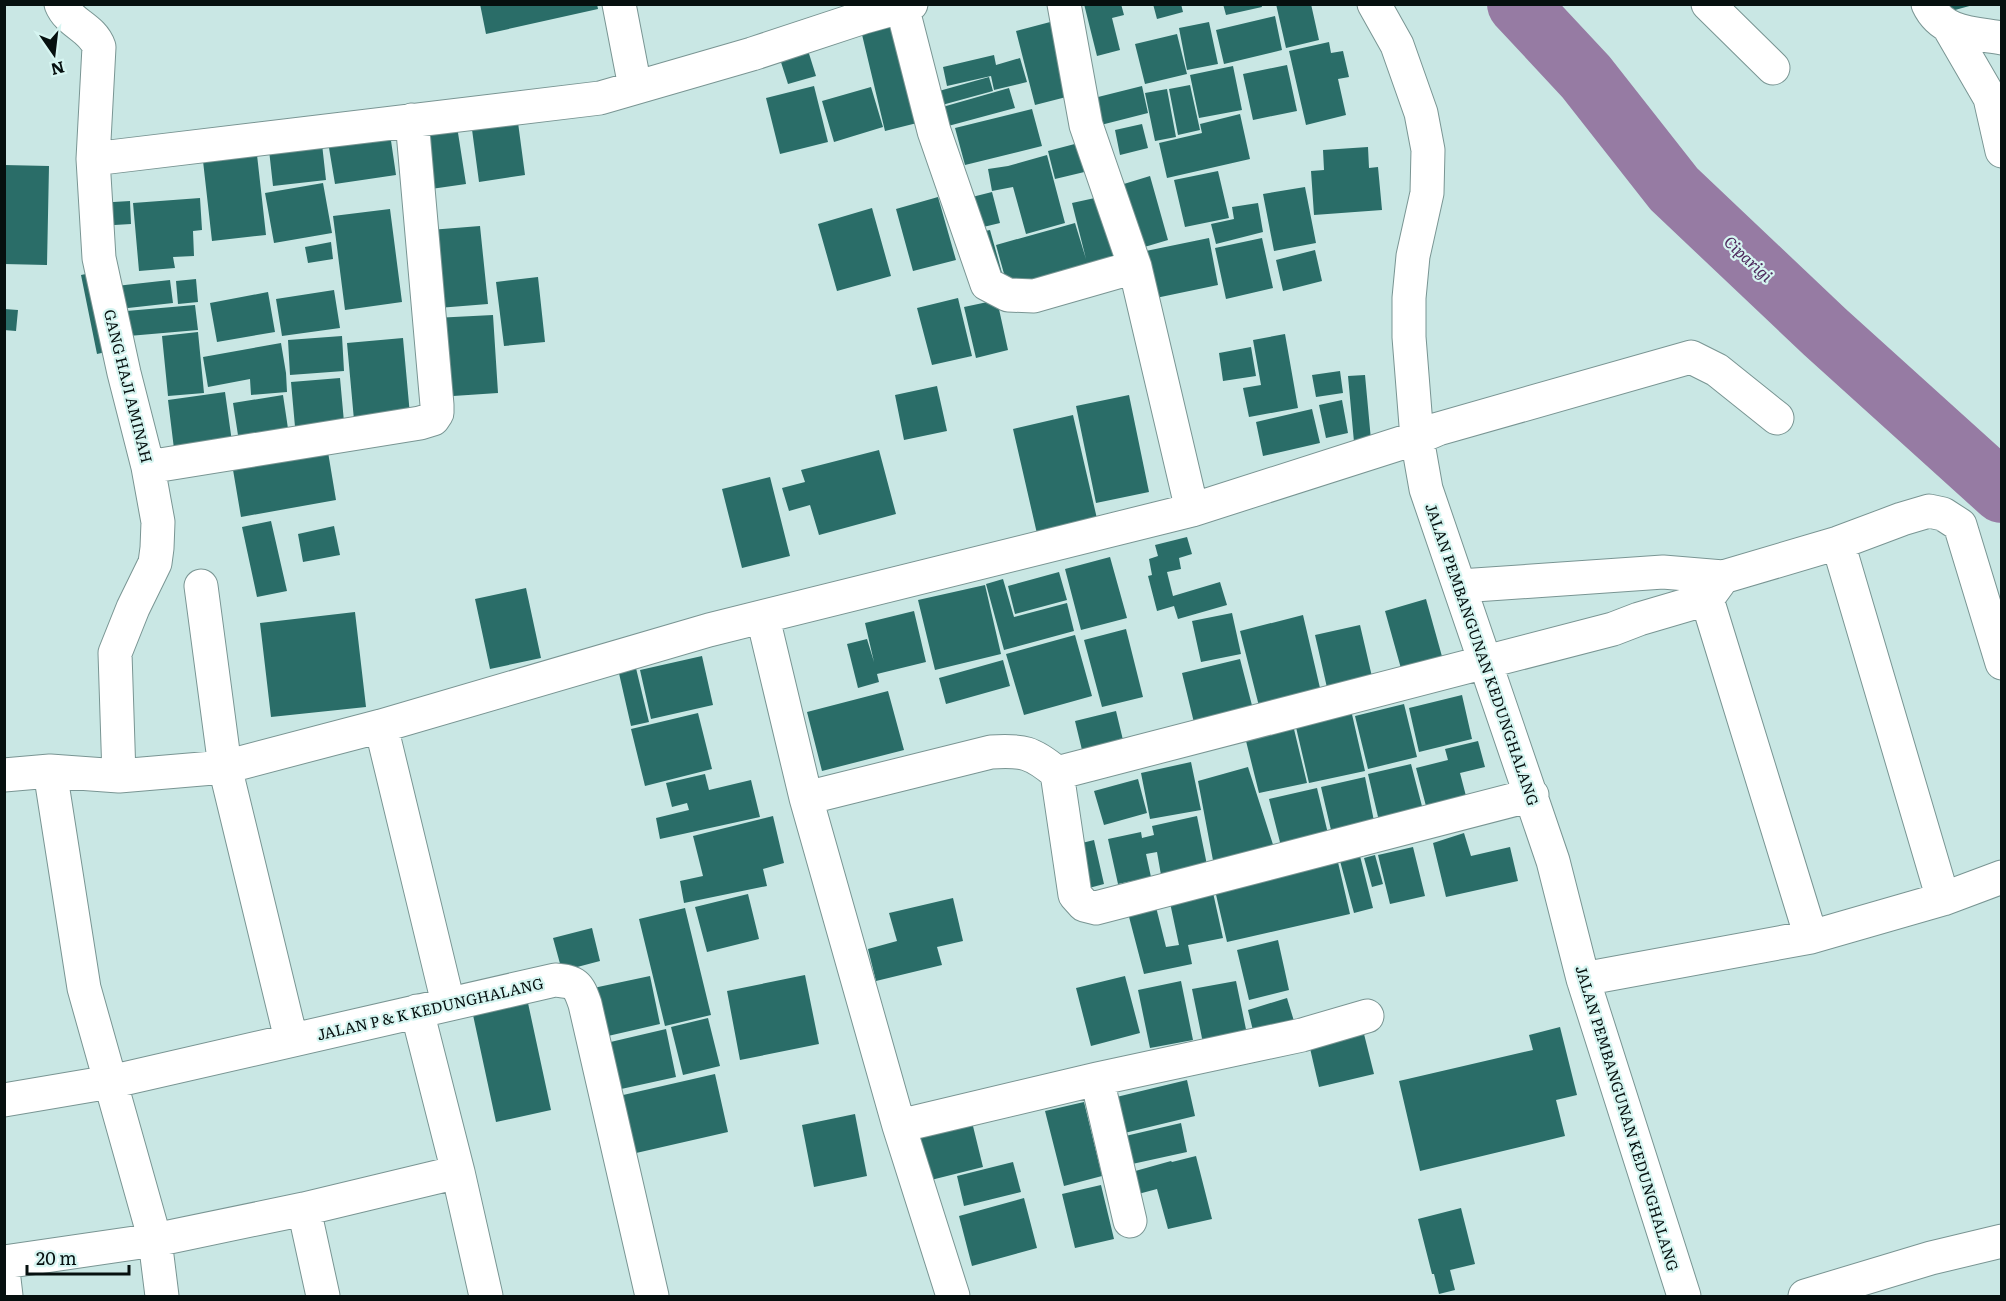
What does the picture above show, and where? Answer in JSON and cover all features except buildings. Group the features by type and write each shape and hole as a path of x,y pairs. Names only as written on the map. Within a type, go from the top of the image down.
{"street":[{"name":"GANG HAJI AMINAH","path":"61,4 68,18 94,35 99,47 93,159 99,258 124,373 148,467 158,522 158,548 155,563 133,608 115,653 119,776"},
{"path":"618,4 635,87"},
{"name":"JALAN PEMBANGUNAN KEDUNGHALANG","path":"1374,4 1397,45 1420,113 1428,150 1427,193 1413,256 1409,298 1409,337 1417,438 1426,489 1532,795 1553,861 1583,979 1684,1296"},
{"path":"1708,4 1773,68"},
{"path":"1928,4 1932,13 1950,29 1990,98 2001,151"},
{"path":"93,159 600,98 752,54 863,11 906,5 934,131 987,284 1008,295 1034,296 1135,267"},
{"path":"1064,10 1086,125 1135,267 1192,510"},
{"path":"1950,29 2001,38"},
{"path":"148,467 434,419 437,405 412,120"},
{"path":"4,775 50,771 119,776 225,767 381,726 709,630 1192,510 1417,438 1438,429 1691,357 1718,370 1778,418"},
{"path":"1057,772 1613,629 1715,588 1929,511 1943,514 1960,525 2001,663"},
{"path":"1838,543 1943,899"},
{"path":"1460,586 1663,572 1715,588"},
{"path":"201,586 225,767 291,1039"},
{"path":"1715,588 1811,937"},
{"path":"763,618 806,798 899,1126 953,1296"},
{"path":"381,726 448,1003"},
{"path":"806,798 991,752 1013,751 1037,757 1057,772 1075,895 1084,905 1096,908 1532,795"},
{"path":"50,771 84,988 155,1240 162,1296"},
{"path":"1583,979 1811,937 1943,899 2001,877"},
{"name":"JALAN P & K KEDUNGHALANG","path":"4,1100 110,1082 448,1003 555,980 570,981 579,987 585,1004 652,1296"},
{"path":"417,1011 458,1172 486,1296"},
{"path":"899,1126 1097,1079 1302,1035 1366,1016"},
{"path":"1097,1079 1130,1221"},
{"path":"4,1262 155,1240 304,1209 458,1172"},
{"path":"304,1209 323,1296"},
{"path":"1805,1296 1931,1258 2001,1241"},
{"path":"4,1279 6,1296"}],"waterway":[{"name":"Ciparigi","path":"1518,4 1586,77 1674,189 1825,332 2002,492"}]}
